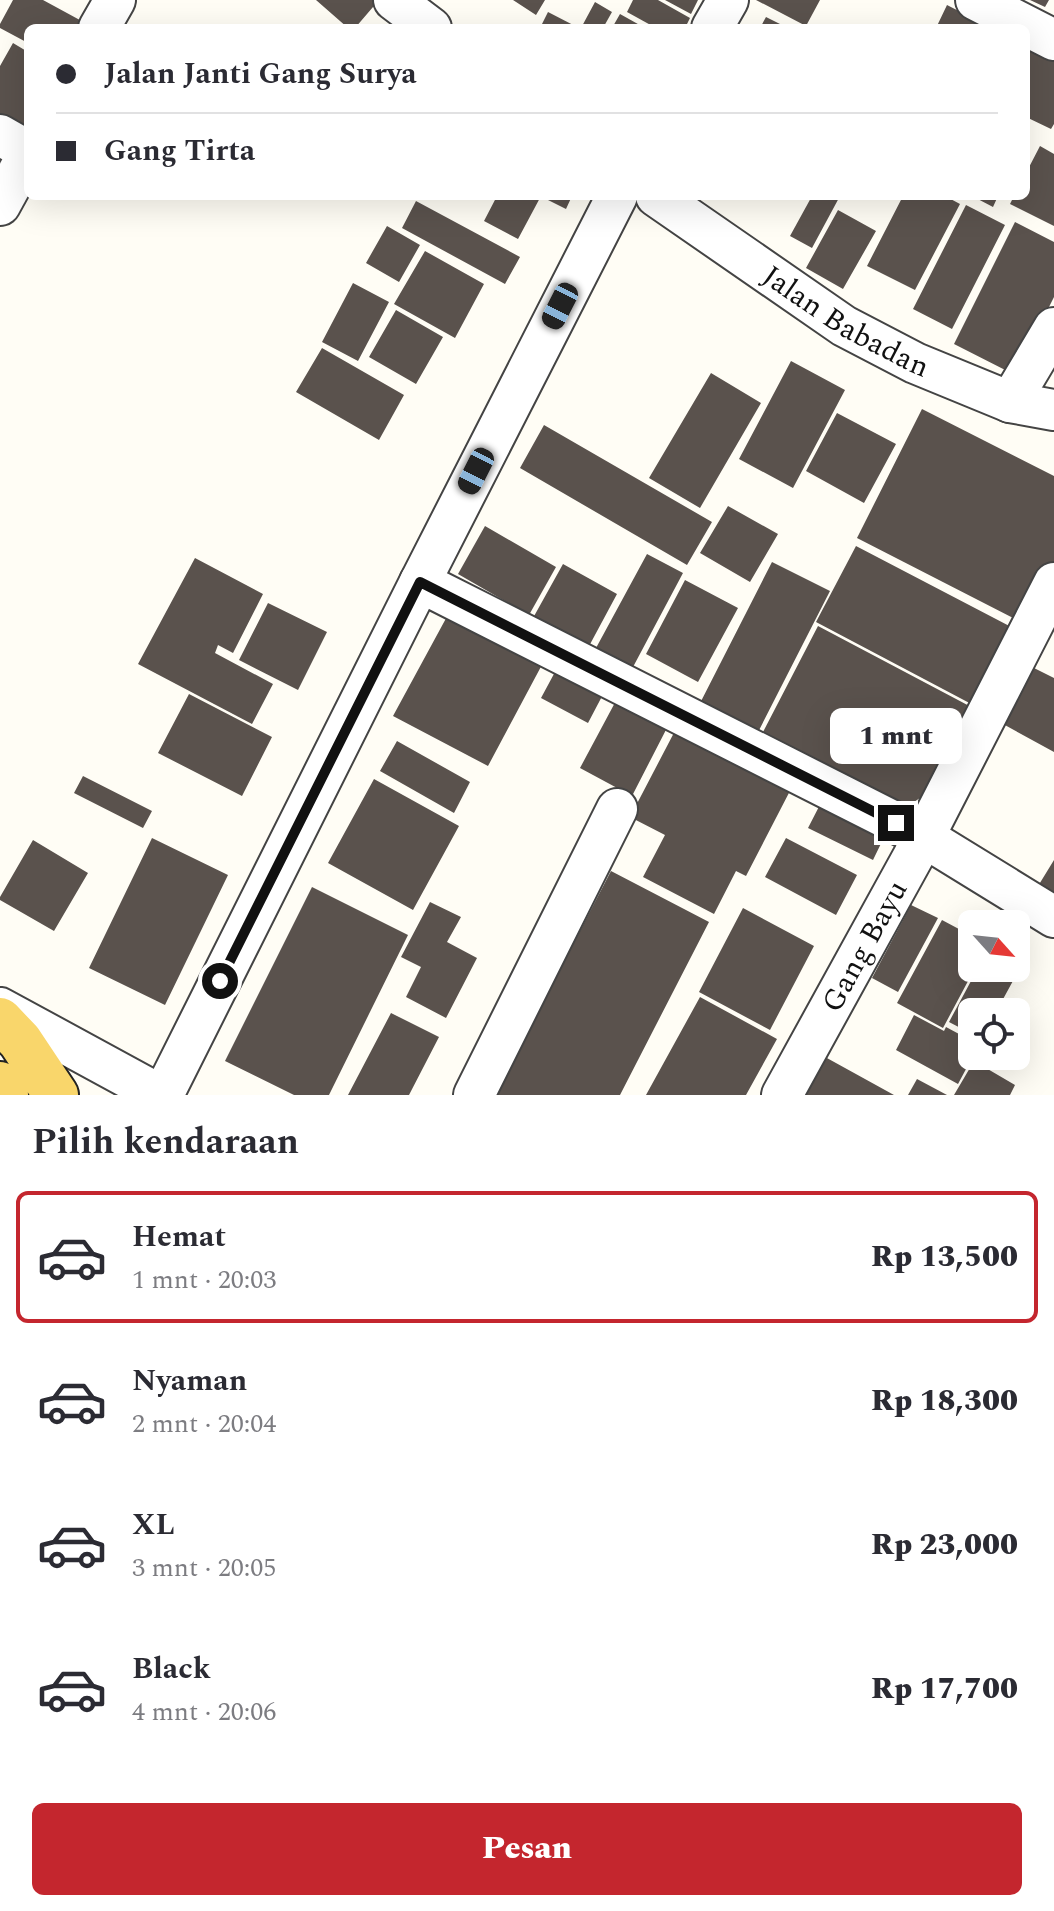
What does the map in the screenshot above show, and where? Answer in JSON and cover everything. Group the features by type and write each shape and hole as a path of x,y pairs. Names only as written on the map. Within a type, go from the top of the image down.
{"main road":[{"path":"0,1020 20,1041 56,1095"},
{"path":"0,1084 6,1095"}],"street":[{"path":"101,24 115,0"},
{"path":"394,0 426,24"},
{"path":"714,24 728,0"},
{"path":"976,0 1023,24"},
{"path":"1030,28 1054,40"},
{"path":"0,135 24,150"},
{"path":"0,205 24,160"},
{"path":"0,1008 162,1095 615,200"},
{"name":"Jalan Babadan","path":"662,200 844,326 915,363 1010,402 1054,410"},
{"path":"1010,402 1054,328"},
{"path":"420,582 924,837 1054,917"},
{"name":"Gang Bayu","path":"782,1095 924,837 1054,583"},
{"path":"474,1095 617,809"}],"building":[{"path":"13,0 43,0 87,24 24,24 24,41 0,28"},
{"path":"316,0 379,0 358,24 343,24"},
{"path":"513,0 545,0 536,15"},
{"path":"633,0 658,0 690,18 687,24 649,24 627,12"},
{"path":"665,0 698,0 691,14"},
{"path":"756,0 820,0 807,24"},
{"path":"1030,0 1049,0 1045,7"},
{"path":"595,2 612,12 605,24 583,24"},
{"path":"947,5 984,24 938,24"},
{"path":"548,12 571,24 542,24"},
{"path":"620,14 638,24 614,24"},
{"path":"766,17 780,24 762,24"},
{"path":"13,43 24,50 24,132 0,118 0,66"},
{"path":"1030,50 1054,62 1054,124 1051,129 1030,119"},
{"path":"1040,146 1054,154 1054,226 1010,204 1012,200 1030,200 1030,165"},
{"path":"495,200 539,200 518,239 484,221"},
{"path":"548,200 570,200 566,209"},
{"path":"810,200 838,200 812,248 790,236"},
{"path":"901,200 952,200 960,204 915,290 867,266"},
{"path":"980,200 996,200 993,207"},
{"path":"416,201 520,257 505,284 402,228"},
{"path":"966,205 1005,225 952,329 913,309"},
{"path":"838,210 876,231 843,289 806,268"},
{"path":"1015,222 1054,242 1054,297 1015,375 954,344"},
{"path":"387,226 420,245 399,282 366,263"},
{"path":"425,251 484,284 455,338 394,304"},
{"path":"353,283 389,302 358,361 322,342"},
{"path":"396,310 443,337 416,384 369,357"},
{"path":"322,348 404,395 379,440 296,392"},
{"path":"791,361 845,390 793,488 739,459"},
{"path":"711,373 761,403 700,508 649,478"},
{"path":"922,409 1054,476 1054,562 1023,623 857,538"},
{"path":"837,413 896,444 864,503 806,471"},
{"path":"544,425 712,522 687,565 520,468"},
{"path":"728,506 778,534 750,582 700,553"},
{"path":"485,526 556,567 529,615 458,574"},
{"path":"856,546 1017,630 977,707 816,622"},
{"path":"647,554 683,573 633,667 596,648"},
{"path":"195,558 263,594 233,653 218,645 215,653 273,684 252,724 138,664"},
{"path":"772,562 830,591 753,742 695,713"},
{"path":"563,564 617,594 588,648 533,618"},
{"path":"685,580 738,608 698,682 646,654"},
{"path":"268,603 327,632 298,690 239,660"},
{"path":"450,611 544,661 488,766 393,716"},
{"path":"818,626 975,709 932,790 905,808 763,732"},
{"path":"562,659 609,683 588,723 541,698"},
{"path":"1034,668 1054,678 1054,752 1003,724"},
{"path":"189,694 272,737 242,796 158,753"},
{"path":"618,697 669,724 632,796 580,768"},
{"path":"677,727 792,787 746,876 736,871 714,914 643,877 665,835 630,817"},
{"path":"397,741 470,782 454,813 380,771"},
{"path":"83,776 152,811 143,828 74,793"},
{"path":"374,779 459,826 413,910 328,863"},
{"path":"826,793 890,825 873,860 808,828"},
{"path":"152,838 228,875 165,1005 89,968"},
{"path":"786,838 857,875 836,915 765,877"},
{"path":"33,840 88,873 54,931 0,900"},
{"path":"1054,860 1054,903 1035,891"},
{"path":"611,871 709,922 620,1095 495,1095"},
{"path":"312,887 408,935 329,1095 294,1095 225,1061"},
{"path":"430,902 461,917 447,942 477,958 446,1018 406,997 421,967 401,957"},
{"path":"911,905 938,918 898,992 872,978"},
{"path":"743,908 814,946 770,1030 699,992"},
{"path":"942,920 958,929 958,982 968,982 943,1028 897,1003"},
{"path":"970,982 1012,982 1004,998 962,998"},
{"path":"700,997 777,1039 746,1095 646,1095"},
{"path":"958,1005 958,1027 949,1022"},
{"path":"391,1013 439,1037 409,1095 348,1095"},
{"path":"914,1015 944,1031 946,1027 958,1033 958,1070 966,1070 958,1084 896,1050"},
{"path":"816,1052 894,1095 792,1095"},
{"path":"969,1070 989,1070 1015,1085 1010,1095 954,1095"},
{"path":"917,1079 947,1095 908,1095"}],"route":[{"path":"220,981 420,582 896,823"}]}
